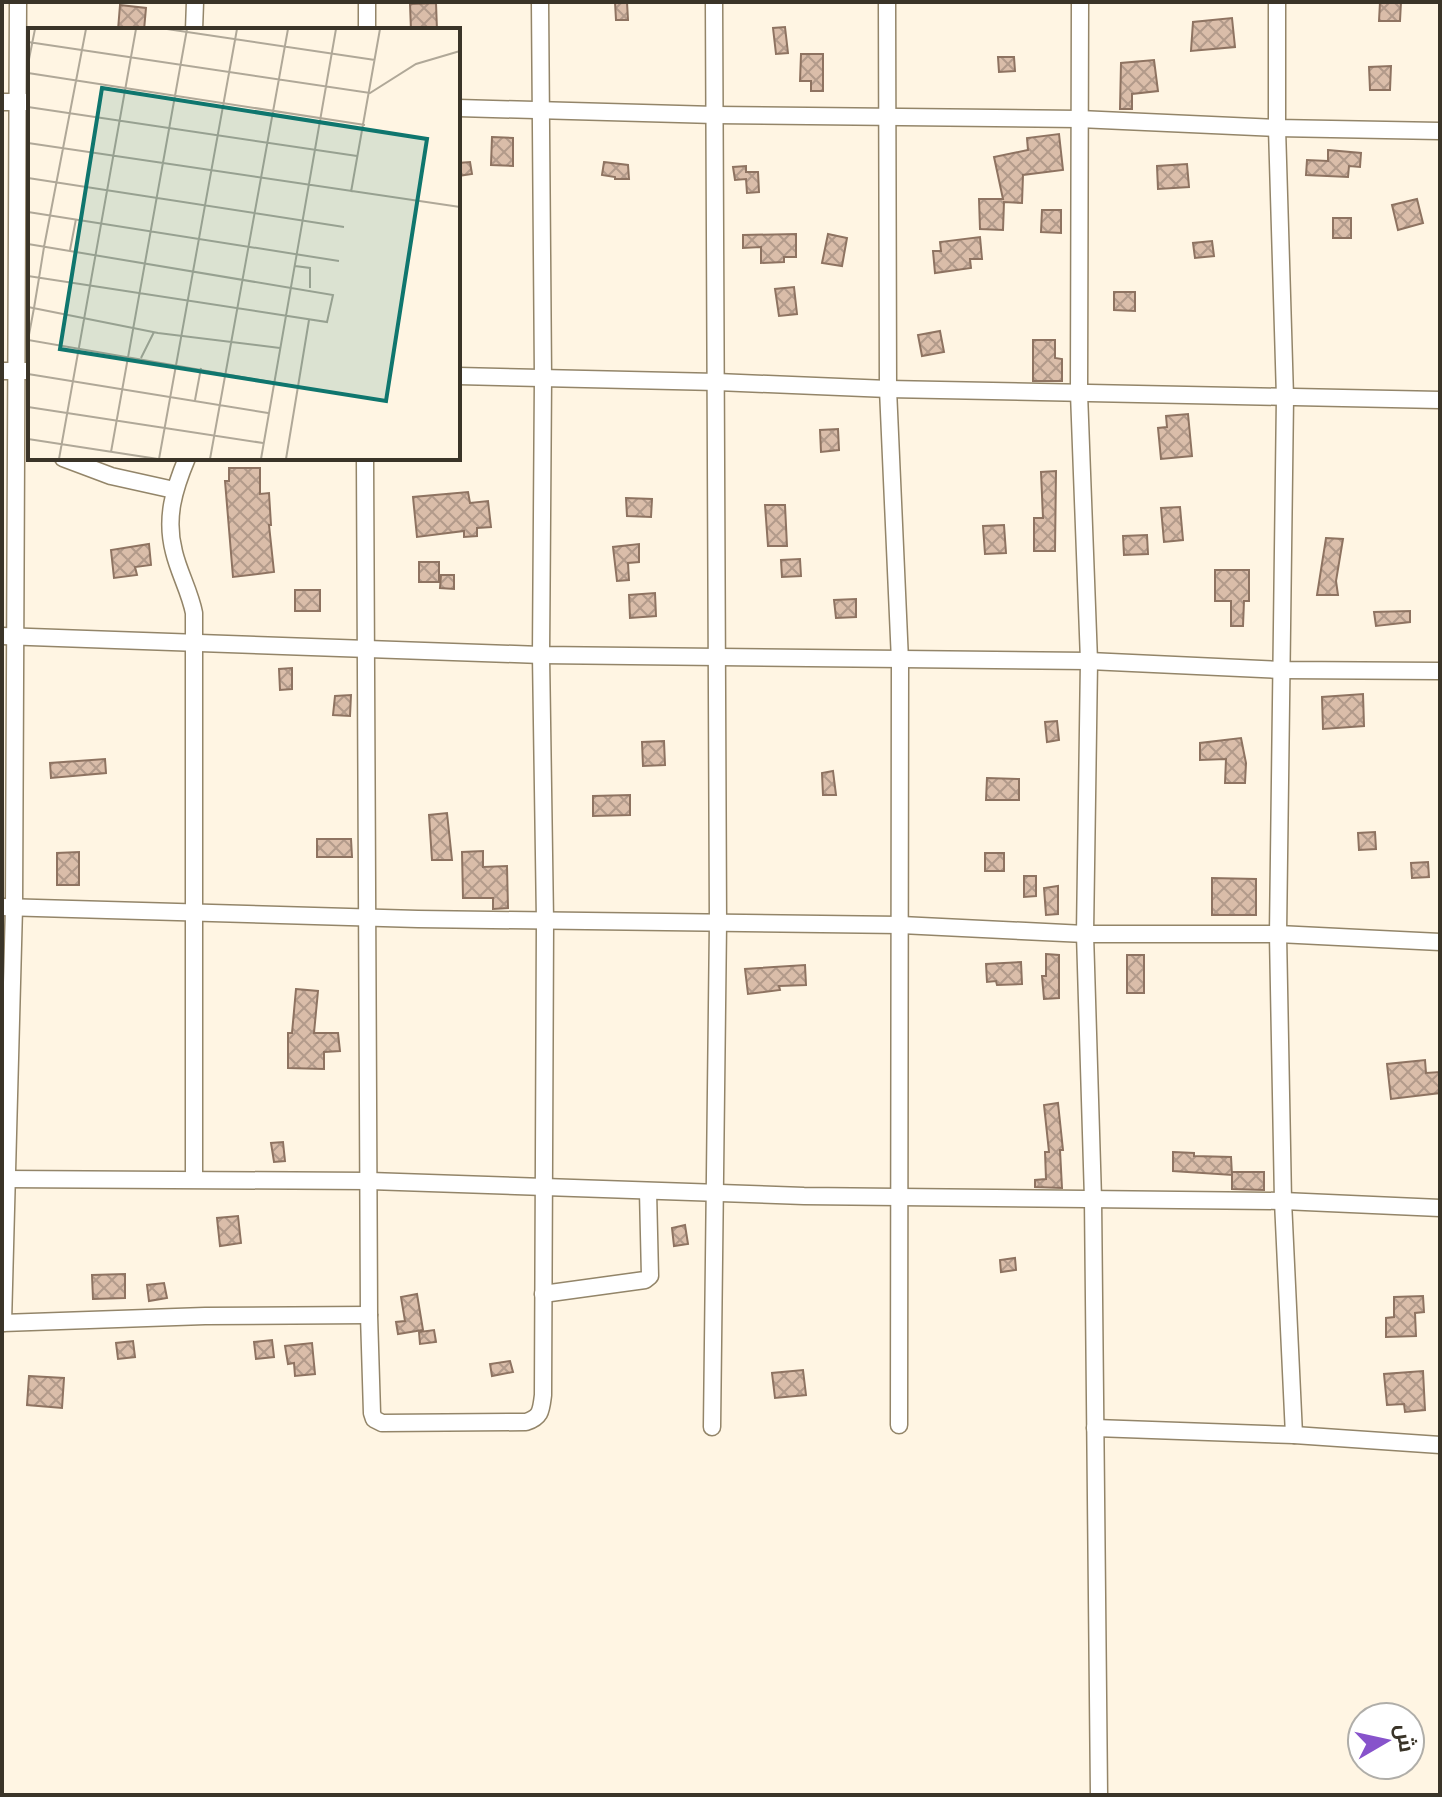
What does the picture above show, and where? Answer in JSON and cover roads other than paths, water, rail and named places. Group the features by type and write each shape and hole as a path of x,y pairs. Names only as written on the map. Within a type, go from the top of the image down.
{"street":[{"path":"18,2 16,371 23,443 9,636 2,1323 219,1315 369,1315"},
{"path":"194,28 195,2"},
{"path":"367,2 367,28"},
{"path":"365,460 369,1315 374,1419 382,1423 526,1422 541,1412 543,1294 545,921 541,655 543,378 540,2"},
{"path":"712,1427 718,923 714,2"},
{"path":"887,2 888,389 900,661 899,1425"},
{"path":"1080,2 1079,393 1089,661 1085,934 1093,1199 1099,1795"},
{"path":"1277,2 1277,128 1285,397 1278,934 1283,1201 1294,1435"},
{"path":"460,108 715,115 1079,119 1277,128 1440,131"},
{"path":"460,376 888,389 1440,400"},
{"path":"68,460 111,476 174,490"},
{"path":"186,460 174,490 170,512 174,552 191,599 194,643 194,1179"},
{"path":"9,636 541,655 1089,661 1282,670 1440,671"},
{"path":"8,907 545,921 901,925 1085,934 1278,934 1440,942"},
{"path":"5,1179 370,1181 901,1198 1283,1201 1440,1208"},
{"path":"543,1294 645,1280 650,1276 648,1191"},
{"path":"1095,1428 1294,1435 1440,1445"}]}
